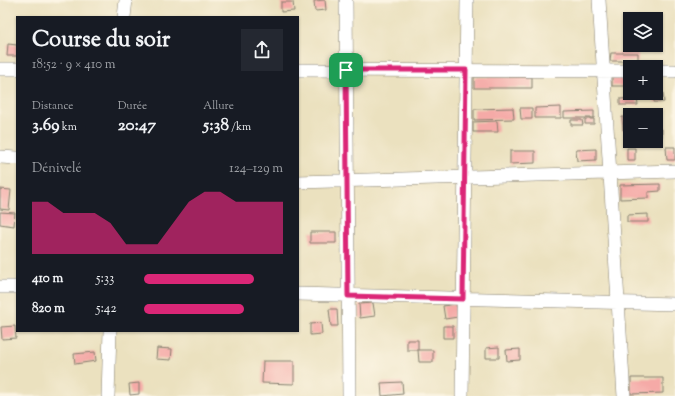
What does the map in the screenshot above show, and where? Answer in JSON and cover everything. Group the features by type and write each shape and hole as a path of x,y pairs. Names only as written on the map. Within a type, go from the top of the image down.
{"street":[{"path":"124,16 126,0"},
{"path":"346,0 349,396"},
{"path":"462,396 467,0"},
{"path":"599,0 624,396"},
{"path":"0,68 16,69"},
{"path":"299,70 623,71"},
{"path":"663,71 675,71"},
{"path":"0,157 16,158"},
{"path":"299,182 675,171"},
{"path":"0,286 16,287"},
{"path":"299,294 675,304"},
{"path":"108,396 110,332"}],"building":[{"path":"325,0 326,10 315,11 314,1"},
{"path":"281,2 293,2 294,11 281,12"},
{"path":"8,44 16,45 16,56 7,56"},
{"path":"611,53 638,53 638,60 610,61"},
{"path":"612,76 623,76 623,86 612,86"},
{"path":"474,77 532,77 532,88 474,88"},
{"path":"663,92 664,102 654,102 654,100 663,100"},
{"path":"620,99 637,100 638,105 620,105"},
{"path":"561,107 561,118 535,118 535,108"},
{"path":"513,108 514,119 474,120 474,109"},
{"path":"520,108 532,108 532,119 521,119"},
{"path":"594,111 594,118 564,118 564,112"},
{"path":"585,119 594,119 594,124 585,124"},
{"path":"571,120 582,120 583,125 571,125"},
{"path":"497,121 498,132 473,132 473,122"},
{"path":"666,147 675,147 675,160 667,160"},
{"path":"627,148 635,148 635,160 627,160"},
{"path":"596,149 596,160 577,161 576,150"},
{"path":"510,151 535,151 535,163 510,164"},
{"path":"660,184 660,191 648,192 648,198 620,199 620,185"},
{"path":"0,189 11,190 9,210 0,209"},
{"path":"0,212 15,213 14,226 0,224"},
{"path":"648,214 648,222 627,222 627,215"},
{"path":"310,232 336,232 336,243 310,243"},
{"path":"373,303 375,316 360,318 359,304"},
{"path":"456,304 458,317 445,319 443,306"},
{"path":"329,309 337,309 338,326 331,326"},
{"path":"321,323 322,334 310,335 310,324"},
{"path":"15,326 16,338 2,339 1,327"},
{"path":"443,326 453,326 453,338 443,338"},
{"path":"407,340 418,340 418,350 407,350"},
{"path":"499,347 499,358 486,358 486,348"},
{"path":"157,348 172,349 171,360 156,359"},
{"path":"520,349 520,360 507,361 506,350"},
{"path":"418,350 433,350 433,362 419,362"},
{"path":"95,352 96,361 75,364 74,354"},
{"path":"263,361 294,361 294,384 262,383"},
{"path":"631,378 663,378 663,393 631,394"},
{"path":"402,382 403,394 382,396 381,383"},
{"path":"139,383 139,394 130,395 129,384"}],"route":[{"path":"346,70 466,70 463,299 348,296 346,70"}]}
